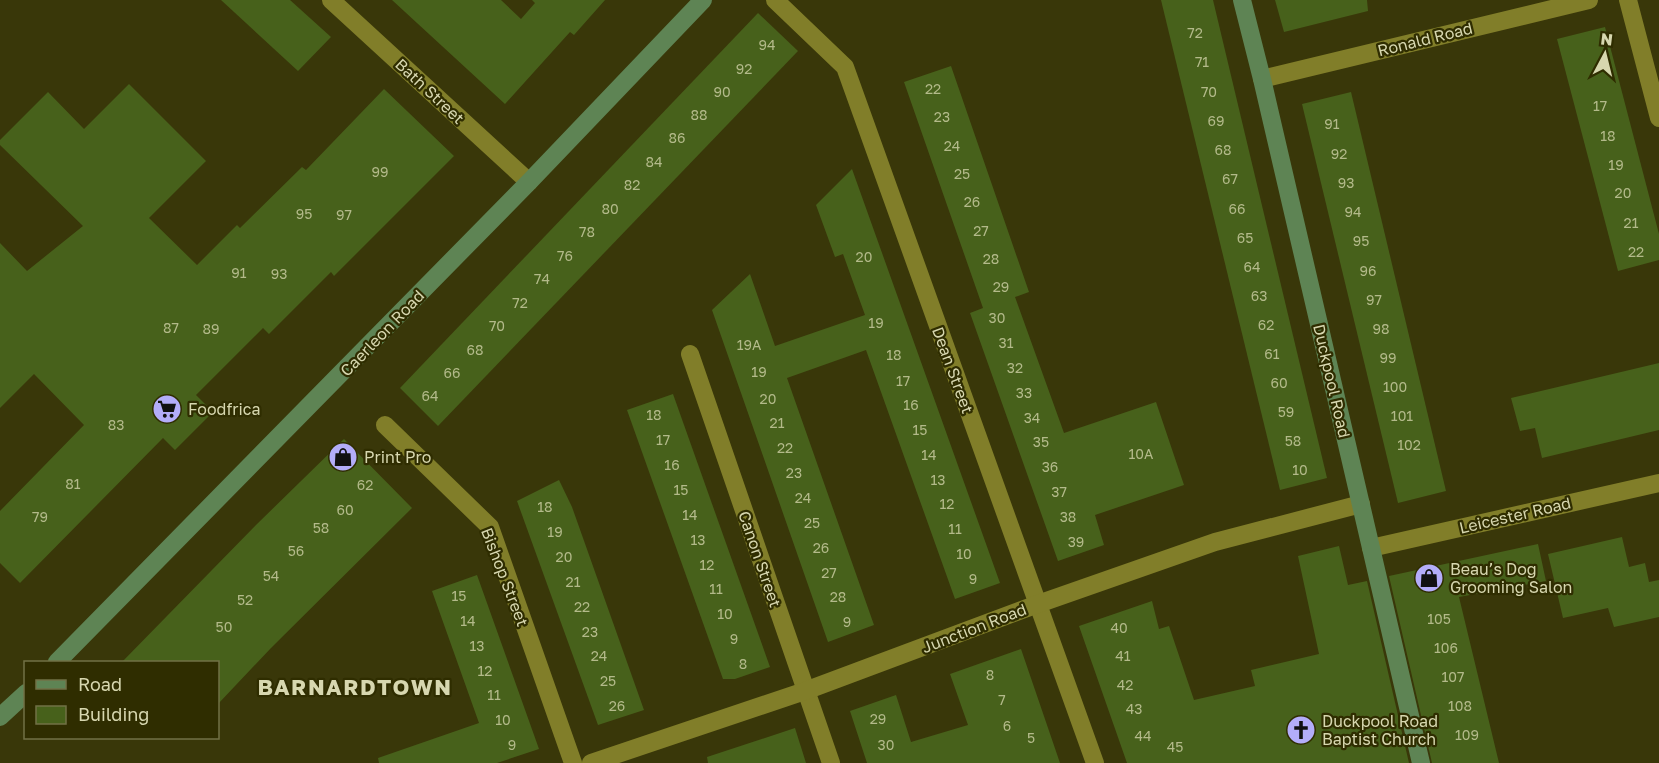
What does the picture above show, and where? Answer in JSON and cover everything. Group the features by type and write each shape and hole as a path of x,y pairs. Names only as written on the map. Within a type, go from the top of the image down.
{"main road":[{"name":"Caerleon Road","path":"59,661 529,182 703,0"},
{"name":"Duckpool Road","path":"1242,0 1421,763"},
{"path":"0,717 24,695"}],"street":[{"name":"Bath Street","path":"332,0 529,182"},
{"name":"Dean Street","path":"775,0 845,67 1095,763"},
{"name":"Ronald Road","path":"1262,79 1589,0"},
{"path":"1628,0 1659,118"},
{"name":"Canon Street","path":"690,354 831,763"},
{"name":"Bishop Street","path":"385,425 490,527 573,763"},
{"name":"Leicester Road","path":"1371,548 1659,483"},
{"name":"Junction Road","path":"591,763 805,691 1038,604 1215,542 1361,504"}],"building":[{"path":"221,0 290,0 331,37 298,71"},
{"path":"392,0 501,0 521,19 535,3 532,0 605,0 574,35 570,32 505,104"},
{"path":"1161,0 1213,0 1327,478 1280,490"},
{"path":"1275,0 1367,0 1368,11 1284,32"},
{"path":"758,13 798,51 438,426 400,388"},
{"path":"1605,27 1659,234 1659,260 1618,271 1557,39"},
{"path":"951,66 1029,292 1015,297 1064,433 1156,402 1184,485 1095,515 1104,545 1058,561 970,313 983,308 904,82"},
{"path":"129,84 206,161 149,218 197,265 237,225 240,228 302,167 306,170 384,89 454,156 334,276 331,272 269,334 263,328 196,395 213,412 175,450 163,438 20,583 0,563 0,511 84,425 34,374 0,408 0,243 27,271 83,226 0,145 0,140 48,92 84,129"},
{"path":"1351,92 1446,491 1398,503 1302,104"},
{"path":"852,169 1000,583 955,599 866,350 787,378 874,625 828,642 712,310 750,274 775,346 865,315 843,254 835,257 816,205"},
{"path":"1659,363 1659,430 1542,458 1535,428 1520,431 1511,398"},
{"path":"673,394 770,667 735,679 723,679 627,410"},
{"path":"344,439 412,508 219,703 219,661 123,661"},
{"path":"559,480 572,507 644,710 598,725 517,501"},
{"path":"1622,537 1629,567 1645,563 1649,582 1659,580 1659,617 1614,627 1608,608 1563,618 1548,554"},
{"path":"1538,544 1546,581 1459,597 1499,763 1432,763 1389,576"},
{"path":"1339,546 1348,585 1367,581 1409,763 1127,763 1079,626 1152,601 1159,629 1169,626 1194,700 1255,686 1251,670 1319,654 1298,556"},
{"path":"477,575 539,749 497,763 379,763 378,758 479,723 432,591"},
{"path":"1021,649 1060,763 867,763 850,711 896,695 911,742 968,725 950,674"},
{"path":"795,728 806,763 708,763 707,757"}],"place":[{"name":"Foodfrica","path":"167,409"},
{"name":"Print Pro","path":"343,457"},
{"name":"Beau’s Dog Grooming Salon","path":"1429,578"},
{"name":"Duckpool Road Baptist Church","path":"1301,730"}],"district":[{"name":"BARNARDTOWN","path":"355,686"}]}
